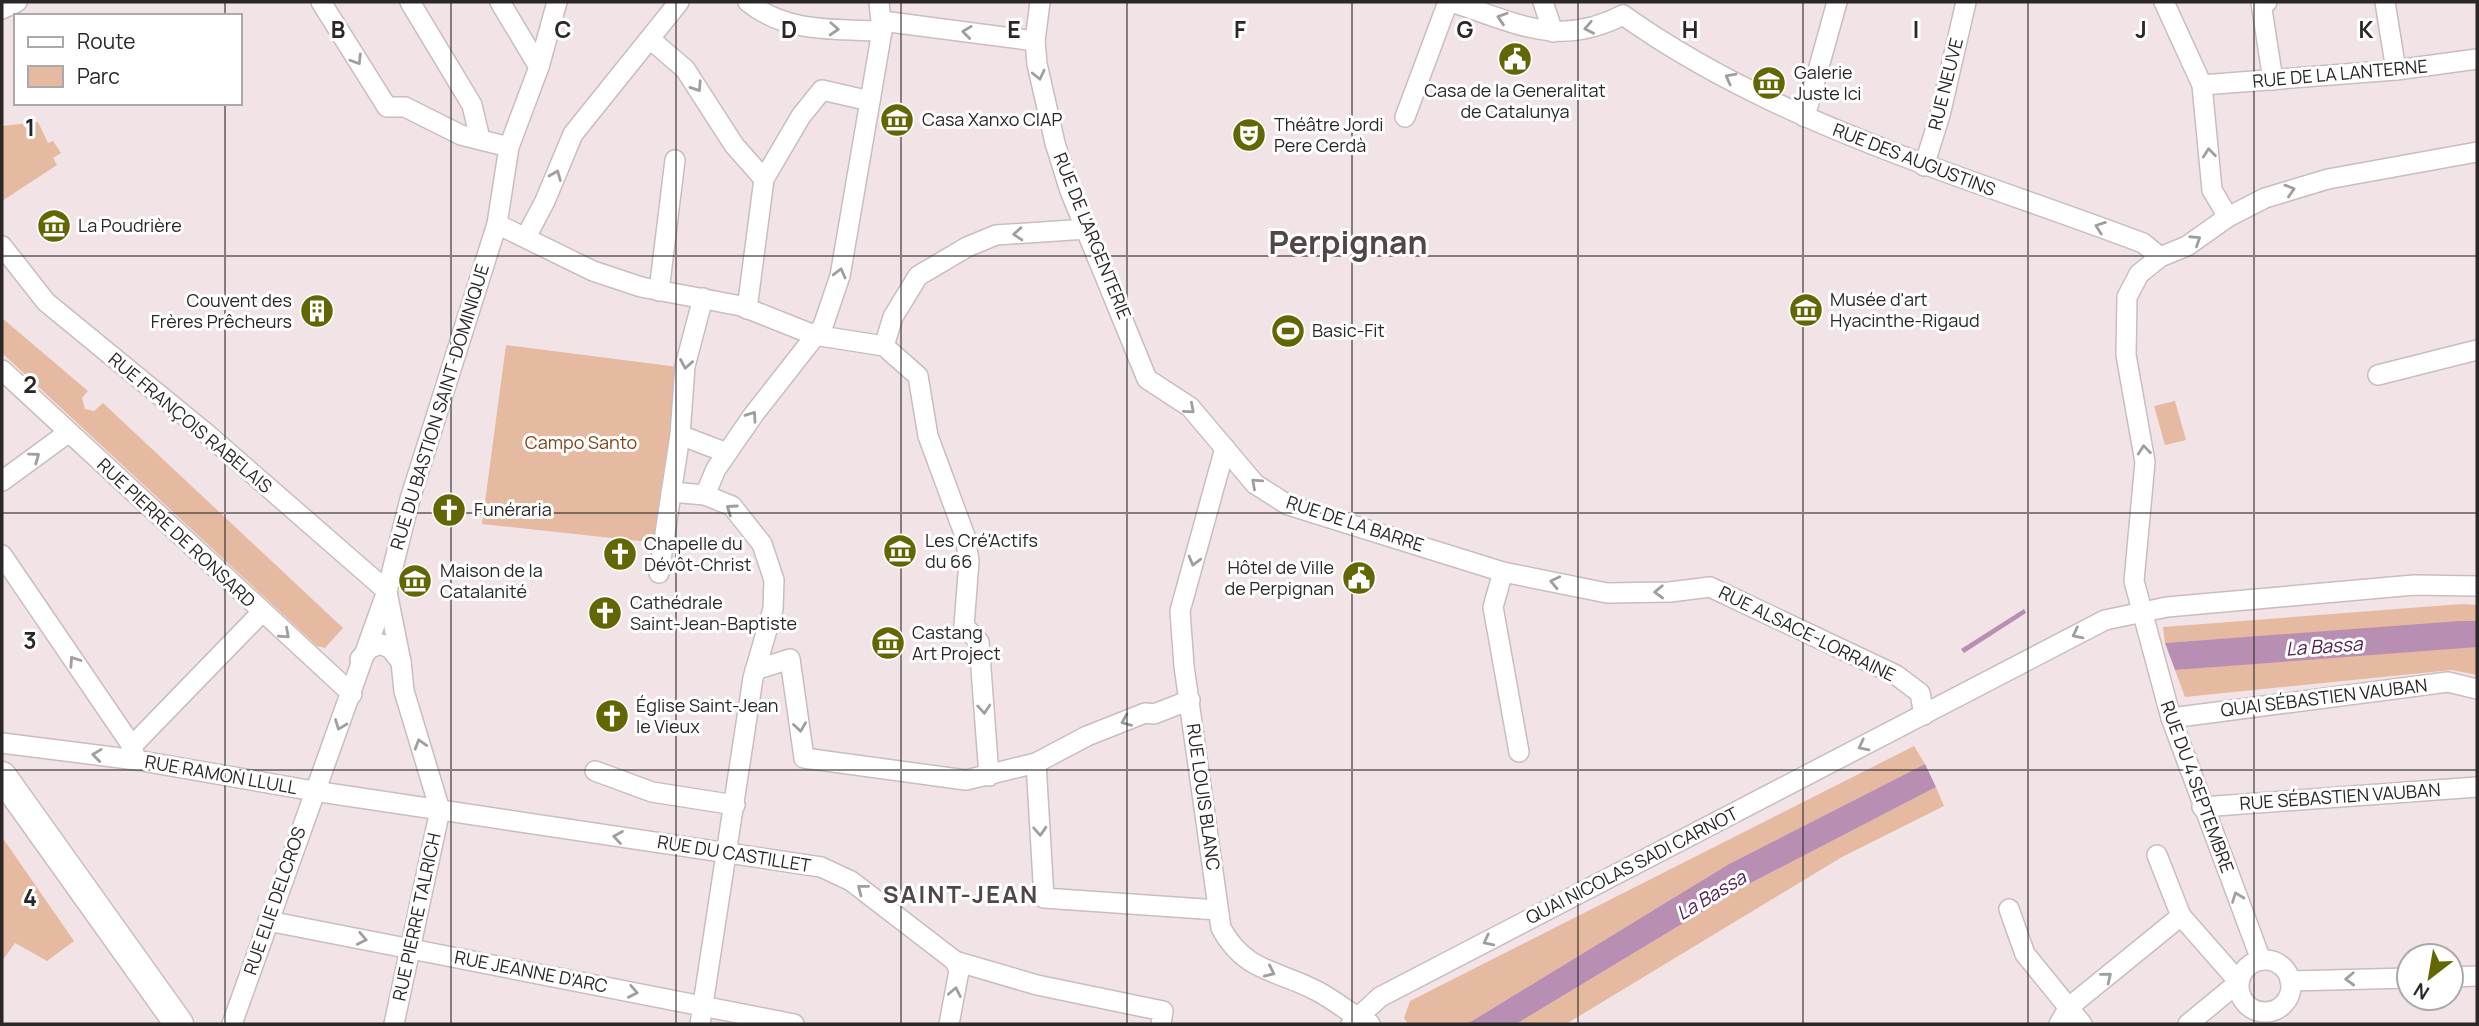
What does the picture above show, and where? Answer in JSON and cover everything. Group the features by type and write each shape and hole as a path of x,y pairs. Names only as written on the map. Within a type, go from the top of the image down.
{"main road":[{"path":"2,776 179,1024"}],"street":[{"path":"2,9 17,2"},
{"path":"321,2 387,107 405,107 461,135 509,147"},
{"path":"410,2 472,105 480,139"},
{"path":"500,2 539,67"},
{"name":"RUE DU BASTION SAINT-DOMINIQUE","path":"387,591 410,499 497,224 509,147 539,67 557,2"},
{"path":"526,237 545,201 573,134 679,2"},
{"path":"748,2 779,21 804,27 881,18 1035,41"},
{"path":"1405,117 1453,2 1553,32 1599,27 1622,8"},
{"path":"1543,2 1553,32"},
{"path":"1805,117 1835,2"},
{"name":"RUE NEUVE","path":"1924,166 1940,115 1966,2"},
{"path":"2164,2 2202,85 2212,190 2228,217"},
{"path":"2267,2 2261,3 2273,80"},
{"path":"2385,2 2396,70"},
{"name":"RUE DE L'ARGENTERIE","path":"1037,4 1037,64 1055,143 1147,379"},
{"name":"RUE DES AUGUSTINS","path":"1622,8 1673,48 1805,117 1924,166 2143,243 2160,257"},
{"path":"705,495 727,453 822,326 840,276 870,101 881,18"},
{"path":"650,39 685,69 734,145 764,179"},
{"name":"RUE DE LA LANTERNE","path":"2202,85 2396,70 2477,58"},
{"path":"747,309 764,179 801,116 822,90 870,101"},
{"name":"RUE DU 4 SEPTEMBRE","path":"2262,960 2202,807 2171,718 2134,581 2145,462 2126,355 2127,297 2139,274 2160,257 2187,246 2228,217 2265,198 2328,179 2477,152"},
{"path":"659,291 675,160"},
{"path":"497,224 593,271 659,291 747,309 814,335 884,346 918,376 928,436 965,537 969,561 964,626 979,642 989,776"},
{"path":"884,346 893,317 918,276 967,247 996,235 1087,229"},
{"name":"RUE FRANÇOIS RABELAIS","path":"2,246 46,302 207,434 387,591"},
{"path":"659,572 680,435 685,366 703,298"},
{"path":"2378,375 2477,350"},
{"name":"RUE PIERRE DE RONSARD","path":"2,370 352,694"},
{"name":"RUE DE LA BARRE","path":"1147,379 1190,407 1255,484 1288,505 1503,572 1608,593 1670,592 1710,587"},
{"path":"2,481 69,432"},
{"path":"680,435 727,453"},
{"name":"RUE LOUIS BLANC","path":"1219,919 1184,666 1181,611 1225,448"},
{"path":"671,492 705,495 732,506 762,544 774,580 773,609 755,670 702,1015"},
{"path":"2,555 134,753 262,612"},
{"path":"1503,572 1493,607 1519,752"},
{"name":"QUAI NICOLAS SADI CARNOT","path":"1360,1022 1381,997 2105,620 2167,607 2414,585 2477,586"},
{"name":"RUE ALSACE-LORRAINE","path":"1710,587 1896,675 1920,693 1924,715"},
{"path":"387,591 404,691 440,810"},
{"name":"RUE ELIE DELCROS","path":"232,1024 314,791 352,694 360,660 387,591"},
{"path":"360,660 370,648 381,644 391,649 401,662"},
{"path":"755,670 790,659 804,758 966,780 1036,763 1087,736 1145,713 1154,714 1189,700"},
{"name":"QUAI SÉBASTIEN VAUBAN","path":"2171,718 2448,682 2477,689"},
{"name":"RUE RAMON LLULL","path":"2,743 134,753 314,791 440,810"},
{"path":"1036,763 1044,898 1219,919 1233,948 1252,964 1319,992 1360,1022"},
{"path":"595,771 652,792 735,805"},
{"name":"RUE SÉBASTIEN VAUBAN","path":"2202,807 2477,787"},
{"name":"RUE DU CASTILLET","path":"440,810 821,867 851,881 955,961 1037,985 1163,1012 1161,1024"},
{"name":"RUE PIERRE TALRICH","path":"394,1024 440,810"},
{"path":"2157,855 2181,916 2239,982 2241,998 2252,1009 2265,1018 2268,1012 2283,1004 2290,989 2290,981 2280,965 2262,960 2246,967 2239,982 2188,1024"},
{"path":"2009,909 2025,954 2064,1016 2082,1024"},
{"path":"2064,1016 2181,916"},
{"name":"RUE JEANNE D'ARC","path":"268,921 411,948 702,1015 794,1024"},
{"path":"949,1024 959,971 955,961"},
{"path":"2290,981 2395,978"}],"green space":[{"path":"38,122 48,143 53,141 61,153 53,158 57,165 2,201 2,126"},
{"path":"2,318 88,391 82,398 85,409 94,411 103,403 343,628 325,648 317,646 2,353"},
{"name":"Campo Santo","path":"506,345 678,367 658,543 482,524"},
{"path":"2175,401 2186,440 2165,445 2154,406"},
{"path":"2477,605 2477,621 2165,643 2163,627"},
{"path":"2477,647 2477,675 2452,670 2185,697 2175,670"},
{"path":"1914,746 1925,764 1729,864 1467,1024 1408,1024 1404,1018 1410,1001"},
{"path":"1936,787 1944,806 1842,857 1566,1024 1516,1024 1745,886"},
{"path":"2,837 74,941 47,961 15,943 2,961"}],"water":[{"path":"2024,609 2026,613 1964,653 1961,649"},
{"name":"La Bassa","path":"2477,621 2477,647 2175,670 2165,643"},
{"name":"La Bassa","path":"1925,764 1936,787 1745,886 1516,1024 1467,1024 1729,864"}],"place":[{"name":"Casa de la Generalitat de Catalunya","path":"1515,59"},
{"name":"Galerie Juste Ici","path":"1769,83"},
{"name":"Casa Xanxo CIAP","path":"897,120"},
{"name":"Théâtre Jordi Pere Cerdà","path":"1249,135"},
{"name":"La Poudrière","path":"54,226"},
{"name":"Musée d'art Hyacinthe-Rigaud","path":"1806,310"},
{"name":"Couvent des Frères Prêcheurs","path":"317,311"},
{"name":"Basic-Fit","path":"1288,331"},
{"name":"Funéraria","path":"449,510"},
{"name":"Les Cré'Actifs du 66","path":"900,551"},
{"name":"Chapelle du Dévôt-Christ","path":"620,554"},
{"name":"Hôtel de Ville de Perpignan","path":"1359,578"},
{"name":"Maison de la Catalanité","path":"415,581"},
{"name":"Cathédrale Saint-Jean-Baptiste","path":"605,613"},
{"name":"Castang Art Project","path":"888,643"},
{"name":"Église Saint-Jean le Vieux","path":"612,716"}],"district":[{"name":"Perpignan","path":"1348,243"},
{"name":"SAINT-JEAN","path":"961,895"}]}
